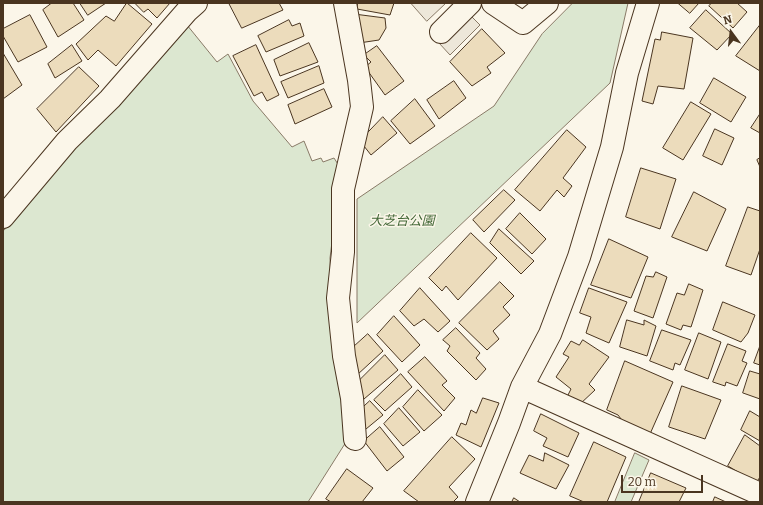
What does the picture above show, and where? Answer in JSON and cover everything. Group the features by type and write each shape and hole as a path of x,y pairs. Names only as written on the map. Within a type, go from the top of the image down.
{"street":[{"path":"3,217 67,141 110,99 187,11 196,3"},
{"path":"345,3 359,80 362,107 343,189 343,252 338,298 344,356 352,404 354,438"},
{"path":"441,32 470,3"},
{"path":"493,3 523,23 547,3"},
{"path":"477,502 522,387 550,334 579,256 612,147 627,73 648,3"},
{"path":"522,387 760,494"}],"green space":[{"name":"大芝台公園","path":"573,3 628,3 610,83 357,323 357,199 494,106 542,34"},
{"path":"187,25 217,62 228,54 253,101 292,147 304,141 312,161 321,158 323,162 334,158 341,169 330,258 331,298 346,442 308,502 3,502 3,231 18,217 54,167"},
{"path":"635,453 649,460 631,502 615,502"}],"shaded area":[{"path":"411,3 446,3 427,21"},
{"path":"467,12 480,25 450,55 439,43"}],"building":[{"path":"52,3 73,3 84,20 58,37 43,10"},
{"path":"80,3 106,3 88,15"},
{"path":"127,3 152,24 116,66 98,50 88,60 76,44 106,16 114,21"},
{"path":"135,3 170,3 157,18 148,9 144,12"},
{"path":"229,3 279,3 283,10 242,28"},
{"path":"358,3 394,3 390,15 357,9"},
{"path":"678,3 699,3 690,13"},
{"path":"712,3 737,3 747,12 733,28 709,6"},
{"path":"706,10 732,34 717,50 690,28"},
{"path":"354,14 385,18 386,28 379,40 359,43"},
{"path":"30,15 47,47 18,62 3,36 3,29"},
{"path":"289,20 292,26 300,23 304,36 266,52 258,36"},
{"path":"760,25 760,71 736,56"},
{"path":"482,29 505,53 487,67 491,73 472,86 450,62"},
{"path":"662,32 693,38 684,89 658,86 653,104 642,101 655,39 660,40"},
{"path":"309,43 318,62 280,76 274,60"},
{"path":"72,45 82,61 55,78 48,64"},
{"path":"256,45 279,95 267,101 262,92 254,96 233,56"},
{"path":"377,46 404,81 385,95 365,67 371,62 364,55"},
{"path":"3,53 22,85 3,99"},
{"path":"319,66 324,83 288,98 281,82"},
{"path":"79,67 99,86 56,132 37,109"},
{"path":"714,78 746,97 731,122 700,103"},
{"path":"454,81 466,98 439,119 427,100"},
{"path":"324,89 332,107 295,124 288,105"},
{"path":"415,99 435,126 410,144 391,121"},
{"path":"691,102 711,114 683,160 663,148"},
{"path":"760,114 760,133 751,128"},
{"path":"383,117 397,133 371,155 360,141"},
{"path":"715,129 734,138 722,165 703,156"},
{"path":"567,130 586,147 563,178 572,186 564,197 557,190 540,211 515,190"},
{"path":"760,158 760,167 757,160"},
{"path":"641,168 676,179 660,229 626,217"},
{"path":"504,190 515,200 484,232 473,220"},
{"path":"694,192 726,209 707,251 672,237"},
{"path":"748,207 760,211 760,249 751,275 726,266"},
{"path":"520,213 546,239 532,254 506,229"},
{"path":"499,229 534,261 521,274 490,243"},
{"path":"471,233 497,258 458,300 446,286 442,291 429,278"},
{"path":"609,239 648,257 631,298 591,285"},
{"path":"656,272 667,277 653,318 634,311 646,276 653,277"},
{"path":"500,282 514,296 503,307 510,315 493,331 499,339 487,350 459,323"},
{"path":"689,284 703,290 691,327 683,325 681,330 666,324 677,293 684,295"},
{"path":"420,288 450,321 438,332 424,319 414,326 400,311"},
{"path":"589,288 627,302 609,343 586,333 591,317 580,313"},
{"path":"723,302 755,315 748,333 741,342 713,330"},
{"path":"394,316 420,345 402,362 377,335"},
{"path":"627,320 644,325 644,320 656,326 647,356 620,347"},
{"path":"456,328 480,353 476,358 486,369 476,380 447,351 450,346 443,340"},
{"path":"662,330 691,340 680,365 675,363 673,370 650,361"},
{"path":"699,333 721,342 708,379 685,370"},
{"path":"368,334 383,351 357,375 348,352"},
{"path":"583,340 609,357 589,384 595,390 579,405 568,395 571,389 556,377 569,357 563,354 571,341 579,345"},
{"path":"728,344 746,351 742,361 747,363 737,386 726,382 725,386 713,382"},
{"path":"760,346 760,365 754,363"},
{"path":"385,355 398,370 364,399 354,386"},
{"path":"425,357 447,381 442,385 455,398 444,411 408,372"},
{"path":"625,361 673,382 650,434 628,428 618,415 607,410"},
{"path":"750,371 760,374 760,399 743,393"},
{"path":"401,374 412,387 385,411 374,400"},
{"path":"682,386 721,400 705,439 669,427"},
{"path":"418,390 442,415 424,431 403,407"},
{"path":"483,398 499,403 481,447 456,435 461,423 466,425 471,410 476,413"},
{"path":"370,401 383,415 366,429 359,422 358,412"},
{"path":"399,408 420,432 403,446 384,424"},
{"path":"750,411 760,417 760,441 741,430"},
{"path":"541,414 579,433 568,457 543,446 547,438 534,431"},
{"path":"380,427 404,457 387,471 364,441"},
{"path":"745,435 760,446 760,477 756,483 728,466"},
{"path":"452,437 475,459 449,487 458,497 453,502 419,502 404,491"},
{"path":"594,442 626,457 607,502 584,502 570,496"},
{"path":"545,453 569,465 556,489 520,473 529,455 543,461"},
{"path":"347,469 373,488 362,502 331,502 326,499"},
{"path":"651,473 686,488 679,502 639,502"},
{"path":"715,497 726,502 713,502"},
{"path":"514,498 520,502 512,502"}]}
